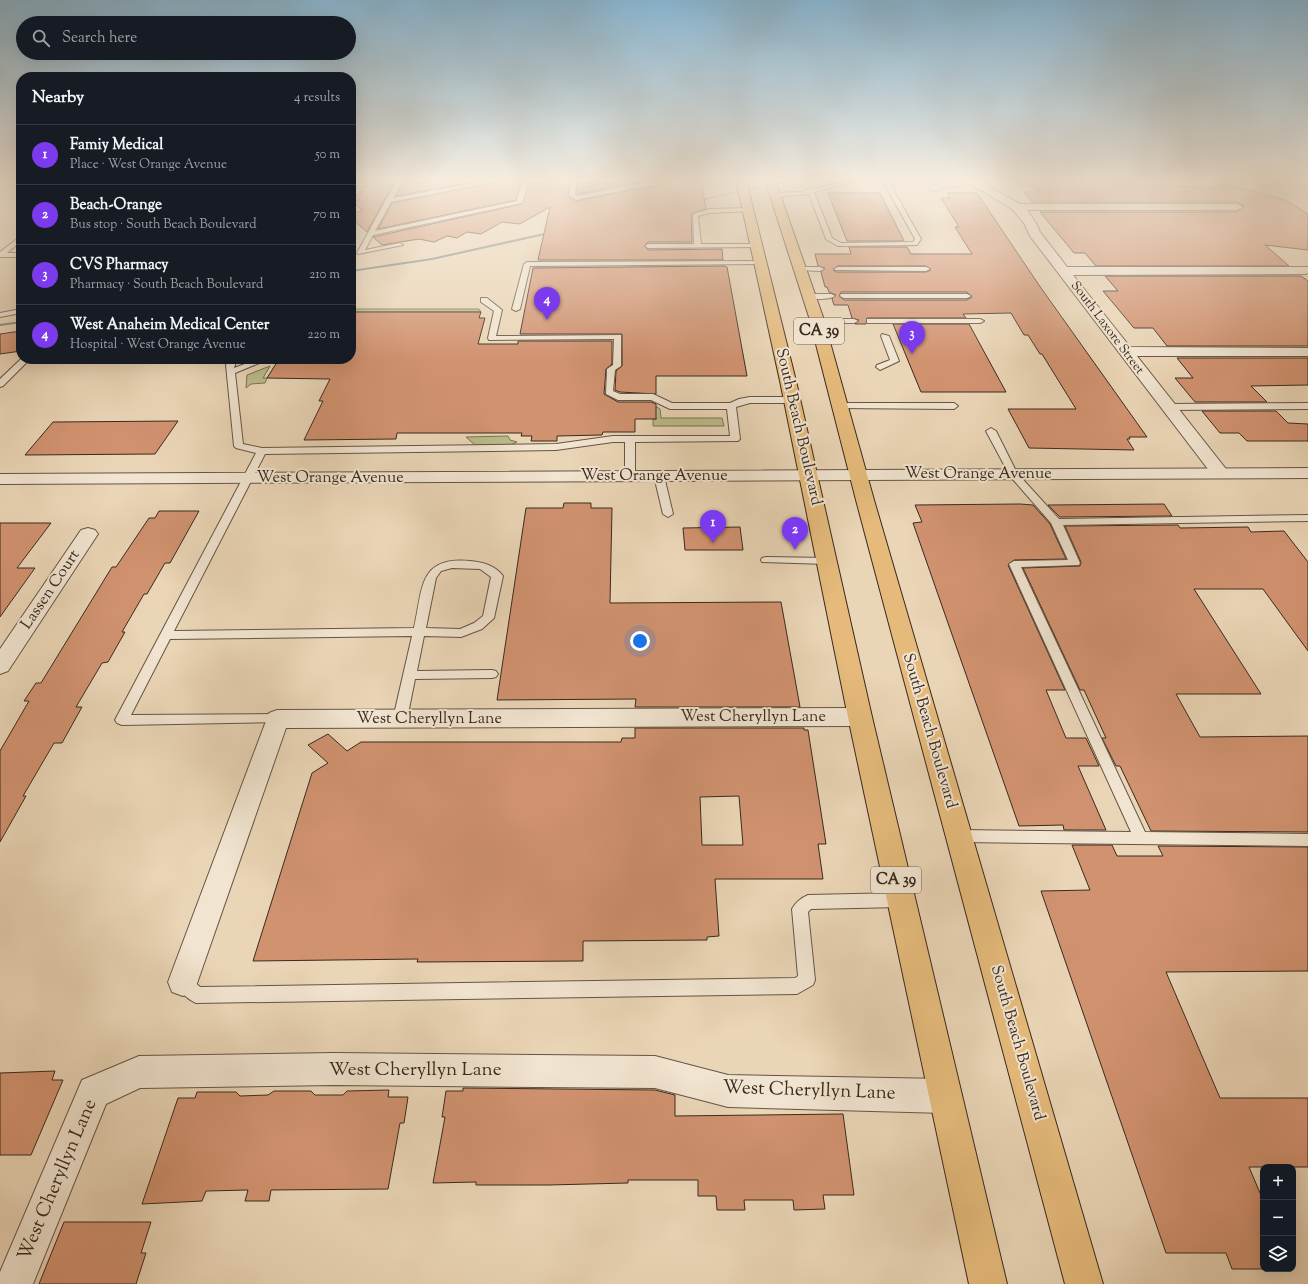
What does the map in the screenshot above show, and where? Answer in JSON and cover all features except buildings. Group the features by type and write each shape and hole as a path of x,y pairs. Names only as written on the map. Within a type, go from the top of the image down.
{"main road":[{"name":"South Beach Boulevard","path":"755,240 828,561 860,717 988,1284"},
{"name":"South Beach Boulevard","path":"790,240 817,321 858,475 1084,1284"}],"street":[{"name":"South Laxore Street","path":"1039,240 1220,473"},
{"path":"1064,271 1306,270"},
{"path":"1125,351 1308,352"},
{"name":"West Orange Avenue","path":"0,479 1308,473"},
{"name":"Lassen Court","path":"0,666 88,534"},
{"name":"West Cheryllyn Lane","path":"277,719 860,717"},
{"path":"183,982 277,719"},
{"name":"West Cheryllyn Lane","path":"14,1284 94,1092 139,1072 334,1069 654,1072 728,1091 945,1096"}],"lane":[{"path":"367,240 360,253 400,246"},
{"path":"697,240 698,246"},
{"path":"831,240 834,243 850,245 915,244 918,242 918,240"},
{"path":"16,242 0,255 16,255"},
{"path":"648,246 756,246"},
{"path":"516,309 527,264 761,264"},
{"path":"800,269 820,269"},
{"path":"838,269 926,269"},
{"path":"809,296 831,296"},
{"path":"844,296 967,296"},
{"path":"484,300 498,310 492,338 618,337 617,366 610,369 609,392 618,397 653,397 670,406 731,406 742,401 750,400 792,400"},
{"path":"0,315 16,312"},
{"path":"817,321 854,321"},
{"path":"870,321 980,321"},
{"path":"880,367 895,361 886,336"},
{"path":"0,384 21,364"},
{"path":"231,364 239,446 262,450 556,447 613,439 735,439 731,406"},
{"path":"231,372 252,364"},
{"path":"839,406 954,406"},
{"path":"1168,407 1308,406"},
{"path":"991,431 1013,474 1056,522 1075,563 1014,564 1141,839"},
{"path":"630,439 630,476"},
{"path":"262,450 249,478 122,720 277,719"},
{"path":"659,476 668,514"},
{"path":"1056,522 1308,518"},
{"path":"766,560 828,561"},
{"path":"166,635 419,632 462,633 478,626 488,618 497,576 482,566 449,565 437,569 431,577 419,632 409,675 400,719"},
{"path":"409,675 492,674"},
{"path":"959,836 1308,840"},
{"path":"183,982 196,995 797,986 807,980 800,909 808,902 901,900"}],"green space":[{"path":"356,309 479,309 481,312 356,312"},
{"path":"270,366 263,378 267,378 265,383 251,384 246,388 247,375"},
{"path":"655,406 660,409 661,418 722,418 724,426 653,426 653,419 657,419 655,418 656,408 653,407"},
{"path":"508,436 510,440 517,442 510,445 475,445 466,437"}],"waterway":[{"path":"356,270 432,259 518,240"},
{"path":"0,325 16,323"}],"place":[{"name":"West Anaheim Medical Center","path":"547,320"},
{"name":"CVS Pharmacy","path":"912,354"},
{"name":"Famiy Medical","path":"713,543"},
{"name":"Beach-Orange","path":"795,550"}]}
